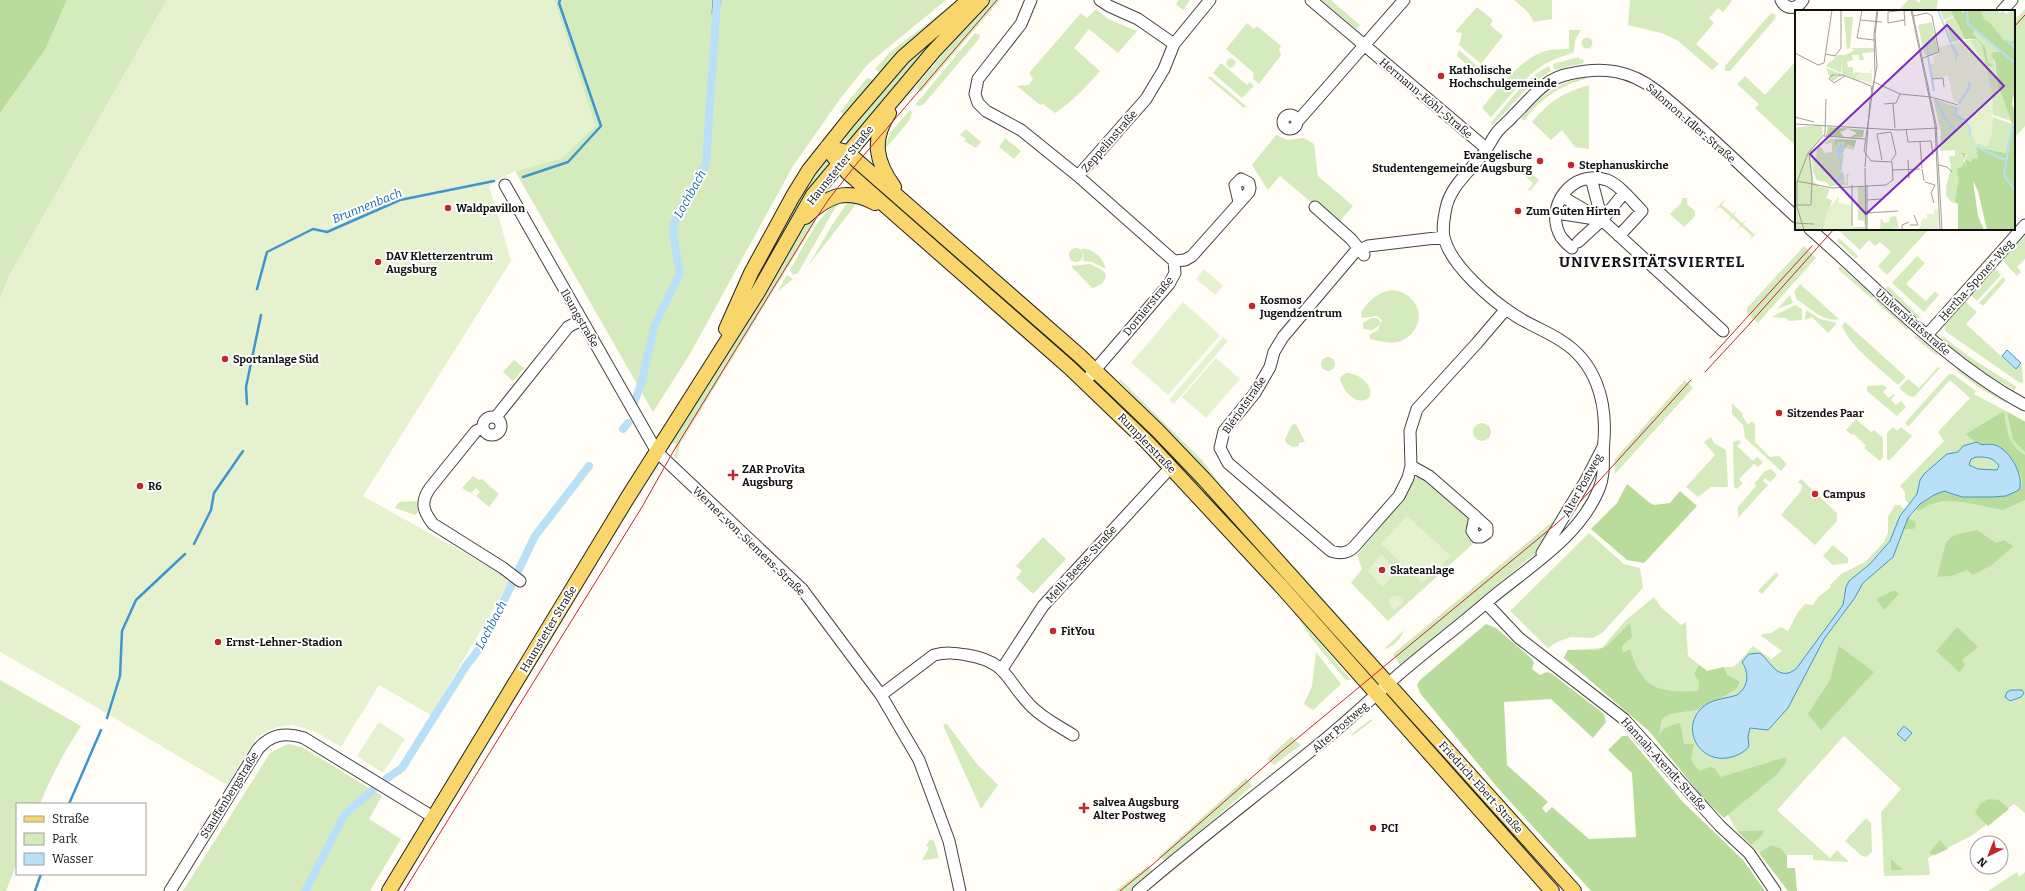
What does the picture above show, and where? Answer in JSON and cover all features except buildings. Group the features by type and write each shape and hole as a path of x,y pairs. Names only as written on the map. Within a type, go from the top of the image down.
{"main road":[{"name":"Haunstetter Straße","path":"710,368 751,273 793,196 827,146 903,57 969,0"},
{"name":"Haunstetter Straße","path":"389,891 657,452 758,292 813,195 843,158 916,75 942,42 982,0"},
{"name":"Rumplerstraße","path":"911,209 884,173 878,156 878,146 882,124 916,75"},
{"name":"Rumplerstraße","path":"827,146 911,209 1096,370 1204,479 1388,684"},
{"name":"Rumplerstraße","path":"843,158 895,214 984,290 1085,381 1171,468 1378,694"},
{"name":"Rumplerstraße","path":"796,225 822,202 837,196 848,194 863,196 895,214"},
{"name":"Friedrich-Ebert-Straße","path":"1388,684 1574,891"},
{"name":"Friedrich-Ebert-Straße","path":"1378,694 1552,891"}],"street":[{"path":"1031,0 1021,24 982,72 975,87 975,94 981,107 1021,130 1078,176"},
{"path":"1100,0 1109,6 1138,19 1174,44"},
{"name":"Zeppelinstraße","path":"1174,260 1078,176 1146,99 1164,69 1174,44 1210,0"},
{"name":"Hermann-Köhl-Straße","path":"1311,0 1487,149"},
{"path":"1297,122 1404,0"},
{"path":"1781,0 1788,8 1803,5"},
{"path":"2003,10 2010,1"},
{"name":"Salomon-Idler-Straße","path":"1603,446 1604,407 1598,386 1587,365 1565,342 1506,309 1459,264 1448,248 1444,237 1443,224 1446,204 1456,186 1487,149 1501,139 1513,117 1543,84 1563,75 1590,69 1605,69 1630,74 1655,89 1680,110 1795,216"},
{"path":"1591,178 1602,220"},
{"path":"1619,236 1642,211 1624,193 1610,181 1591,178 1578,181 1567,189 1557,204 1557,228 1561,238 1575,245 1602,220 1624,193"},
{"name":"Ilsungstraße","path":"504,185 657,452"},
{"path":"1568,200 1602,220 1723,331"},
{"name":"Dornierstraße","path":"1085,381 1169,284 1175,273 1174,260 1185,260 1192,256 1239,202"},
{"path":"1315,207 1363,252"},
{"path":"1563,214 1602,220"},
{"name":"Hertha-Sponer-Weg","path":"1927,335 2025,225"},
{"name":"Universitätsstraße","path":"1811,230 1927,335 1984,381 2025,405"},
{"name":"Blériotstraße","path":"1444,237 1368,246 1363,252 1354,253 1283,337 1274,352 1270,367 1255,393 1224,432 1220,448 1228,463 1331,551 1338,554 1347,553 1399,496 1408,478 1410,466 1410,431 1417,409 1506,309"},
{"path":"517,579 434,524 426,515 423,506 425,496 476,431 484,428 484,422 487,418 496,417 568,327 581,320"},
{"name":"Alter Postweg","path":"1538,560 1585,482 1603,446"},
{"name":"Alter Postweg","path":"1138,891 1188,849 1311,752 1388,684 1549,552 1572,530 1596,497 1604,475 1603,446"},
{"name":"Werner-von-Siemens-Straße","path":"657,452 802,589 881,695 919,760 949,841 960,891"},
{"path":"1410,466 1429,476 1475,516"},
{"name":"Melli-Beese-Straße","path":"1002,669 1043,606 1171,468"},
{"name":"Hannah-Arendt-Straße","path":"1486,603 1519,638 1624,718 1720,826 1749,853 1775,891"},
{"path":"881,695 934,655 944,652 982,657 1002,669 1029,705 1038,713 1073,735"},
{"name":"Stauffenbergstraße","path":"170,891 258,750 265,741 281,734 292,734 304,738 433,817"}],"green space":[{"path":"0,0 67,0 45,50 0,113"},
{"path":"67,0 167,0 8,278 0,301 0,113 45,50"},
{"name":"Sportanlage Süd","path":"167,0 554,0 595,126 562,158 515,171 493,182 489,187 511,261 363,496 511,579 431,715 379,685 341,747 314,731 292,725 277,727 257,737 227,785 0,652 0,301 8,278"},
{"path":"554,0 946,0 868,64 840,99 793,166 690,354 653,412 515,171 562,158 595,126"},
{"path":"958,0 963,0 906,47 880,73 875,69 890,52"},
{"path":"988,0 1000,0 921,92 916,88 888,120"},
{"path":"1179,0 1190,0 1183,10 1176,4"},
{"path":"1322,0 1331,0 1360,25 1356,29"},
{"path":"1514,0 1552,0 1552,19 1534,22 1528,12"},
{"path":"1630,0 1732,1 1723,12 1718,8 1709,18 1714,23 1696,44 1719,64 1712,70 1677,40 1661,33 1628,25"},
{"path":"1908,0 1916,0 1919,3 1921,0 1938,0 1936,10 1899,10"},
{"path":"1477,7 1493,20 1490,25 1503,36 1481,64 1459,45 1462,33 1455,32"},
{"path":"1096,9 1108,19 1137,31 1118,53 1089,29 1074,48 1100,71 1079,94 1055,113 1043,104 1040,105 1017,86 1029,85 1033,79 1029,73 1081,13 1087,18"},
{"path":"2025,9 2025,126 2015,137 2015,20"},
{"path":"962,12 849,143 845,142 846,135 919,49"},
{"path":"1771,13 1776,15 1775,19 1730,71 1725,71 1725,66"},
{"path":"1247,23 1254,29 1257,26 1281,46 1279,50 1281,55 1259,84 1253,79 1254,73 1226,49"},
{"path":"1569,30 1581,30 1575,40 1574,52 1550,62 1535,71 1521,83 1491,117 1482,108 1512,73 1530,58 1550,50 1569,49"},
{"path":"975,33 980,35 979,39 923,105 915,105"},
{"path":"1587,37 1591,39 1593,43 1591,47 1587,49 1583,47 1581,43 1583,39"},
{"path":"1459,50 1478,67 1474,71 1457,56"},
{"path":"1579,57 1580,59 1583,59 1584,63 1555,70 1553,64"},
{"path":"1229,59 1233,59 1235,63 1233,67 1229,67 1227,65 1227,61"},
{"path":"1795,62 1795,145 1755,108 1759,104 1737,84 1745,76 1765,95"},
{"path":"1221,63 1247,85 1250,82 1254,86 1242,98 1213,73"},
{"path":"1549,66 1551,71 1531,84 1492,126 1491,123 1517,92 1532,77"},
{"path":"1210,76 1246,106 1244,108 1208,78"},
{"path":"1585,77 1585,79 1567,85 1551,94 1530,113 1524,121 1521,118 1549,92 1565,83"},
{"path":"867,78 874,80 845,114 840,112"},
{"path":"1589,85 1589,149 1575,147 1562,130 1551,140 1532,122 1545,108 1557,99 1571,91"},
{"path":"910,110 912,113 909,121 885,149 890,133"},
{"path":"966,129 981,142 976,148 964,141 966,139 960,135"},
{"path":"1276,135 1287,140 1304,138 1314,144 1318,176 1353,206 1337,224 1280,176 1268,190 1252,165"},
{"path":"1005,138 1021,151 1014,159 999,147"},
{"path":"824,161 829,162 830,165 801,205 756,281 754,277 800,192"},
{"path":"1521,164 1539,180 1530,191 1528,190 1533,183 1517,169"},
{"path":"1682,198 1687,198 1687,204 1695,211 1695,216 1684,227 1670,214 1682,202"},
{"path":"1725,199 1722,205 1733,214 1737,210 1734,215 1742,223 1747,220 1743,224 1754,234 1759,230 1749,241 1752,236 1741,226 1737,231 1740,225 1732,218 1728,222 1731,217 1720,207 1715,210"},
{"path":"848,202 857,203 808,266 832,225"},
{"path":"838,203 798,273 793,275 790,270 811,233 824,215"},
{"path":"811,218 816,221 680,444 677,459 674,455 677,450 674,448 676,444 671,442 795,239 807,221"},
{"path":"1838,230 1928,230 1887,275 1878,266 1891,252 1880,242 1875,246 1869,240 1860,250"},
{"path":"2025,236 2025,259 2017,267 2021,272 2017,276 2004,262 2005,257"},
{"path":"1839,238 1858,256 1856,259 1837,241"},
{"path":"1804,246 1816,258 1758,323 1747,313 1747,308"},
{"path":"1073,248 1079,248 1083,252 1083,258 1079,262 1073,262 1069,258 1069,252"},
{"path":"1081,249 1090,250 1097,254 1106,269 1092,262 1083,261 1084,255"},
{"path":"1917,256 1925,263 1906,284 1926,301 1935,291 1939,295 1924,312 1892,283"},
{"path":"1090,264 1102,270 1106,274 1105,280 1102,284 1092,288 1071,266"},
{"path":"1840,266 1874,297 1872,299 1838,269"},
{"path":"1204,269 1223,286 1215,295 1196,279"},
{"path":"1995,269 2001,275 1977,301 1971,295"},
{"path":"787,275 793,279 777,292"},
{"path":"2003,277 2006,280 1983,306 1979,303"},
{"path":"1800,284 1839,319 1833,320 1822,317 1797,300 1794,292"},
{"path":"1888,286 1922,319 1916,317 1886,289"},
{"path":"1393,290 1403,293 1416,304 1418,320 1416,328 1410,335 1401,341 1394,343 1370,339 1369,335 1378,330 1382,320 1377,316 1362,318 1361,312 1374,297"},
{"path":"1790,295 1793,303 1777,309"},
{"path":"1877,299 1908,328 1907,330 1875,301"},
{"path":"1965,301 1977,312 1966,324 2015,369 2020,364 2022,366 2023,382 2020,383 1945,331 1944,324"},
{"path":"1183,302 1220,335 1168,395 1131,363"},
{"path":"1795,305 1802,309 1802,320 1789,321 1786,318 1772,317"},
{"path":"1806,310 1820,319 1837,323 1828,333 1812,317 1805,320"},
{"path":"1371,318 1377,318 1380,321 1380,325 1372,330 1363,329 1363,323"},
{"path":"1845,322 1906,377 1898,385 1852,342 1842,326"},
{"path":"1940,334 1971,358 2017,387 2014,390 1984,373 1962,358 1945,342"},
{"path":"1915,335 1938,354 1936,355 1914,337"},
{"path":"1223,337 1228,341 1174,404 1169,400"},
{"path":"1328,357 1333,359 1335,364 1333,369 1328,371 1323,369 1321,364 1323,359"},
{"path":"1216,358 1240,379 1206,418 1182,397"},
{"path":"514,360 524,368 513,381 503,372"},
{"path":"1938,367 1940,368 1914,397 1909,396 1899,388 1908,379 1919,388"},
{"path":"1957,368 2008,401 2006,403 1981,389 1957,371"},
{"path":"1347,373 1356,375 1365,381 1370,389 1369,398 1359,400 1350,396 1341,383 1340,378"},
{"path":"1949,374 1953,374 1976,391 1974,394 2025,421 2025,813 2014,804 1972,835 1969,835 1969,837 1928,858 1930,875 1884,876 1881,812 1901,789 1844,736 1777,810 1830,858 1837,850 1849,862 1813,860 1813,855 1787,855 1780,848 1771,845 1759,853 1751,845 1763,835 1764,830 1737,831 1728,815 1649,731 1564,658 1568,650 1602,648 1626,620 1654,597 1661,607 1681,625 1686,622 1688,656 1707,671 1724,667 1734,667 1753,646 1771,659 1782,651 1761,636 1762,634 1771,633 1781,627 1788,631 1798,612 1805,604 1813,605 1818,597 1831,587 1830,585 1841,574 1865,562 1884,542 1888,533 1888,517 1895,505 1900,505 1911,516 1915,511 1905,500 1905,492 1900,486 1944,441 1938,432 1970,398 1950,380 1908,427 1905,423"},
{"path":"1120,379 1202,460 1224,489 1373,654 1375,659 1374,661 1197,461 1119,381"},
{"path":"1685,380 1693,388 1615,474 1615,459"},
{"path":"1883,385 1887,388 1883,392 1889,398 1893,394 1895,395 1891,400 1896,405 1901,401 1906,407 1897,416 1867,391 1867,386"},
{"path":"1110,391 1179,460 1273,564 1105,396"},
{"path":"1732,403 1743,414 1743,417 1748,425 1752,421 1755,424 1755,442 1770,457 1779,456 1787,464 1781,471 1745,438 1743,425 1732,414"},
{"path":"2004,411 2007,430 2011,441 2019,451 2025,455 2025,500 2003,510 1963,502 1943,501 1928,505 1919,511 1916,508 1934,495 1944,491 1962,497 1974,496 2022,485 2021,474 1995,445 1979,445 1966,434"},
{"path":"2007,412 2025,422 2025,452 2013,440"},
{"path":"1856,419 1871,432 1874,430 1883,438 1883,457 1880,461 1864,448 1866,446 1854,434 1852,435 1846,430"},
{"path":"1478,423 1486,423 1491,428 1489,439 1486,441 1478,441 1473,436 1473,428"},
{"path":"1296,424 1305,442 1299,443 1299,446 1293,447 1286,443 1285,439 1292,425"},
{"path":"1893,427 1897,431 1901,427 1912,436 1889,461 1887,459 1887,433"},
{"path":"1711,437 1714,443 1726,450 1728,487 1711,487 1698,497 1686,487 1715,455 1704,442"},
{"path":"1739,440 1741,442 1737,446 1753,461 1757,457 1763,462 1758,467 1754,464 1739,479 1743,483 1737,489 1734,487 1733,442"},
{"path":"1771,469 1777,475 1770,482 1765,478 1763,481 1768,485 1738,518 1738,507 1756,486 1754,484 1765,471"},
{"path":"473,476 479,480 482,479 499,494 489,507 476,496 480,492 476,488 471,493 462,488"},
{"path":"1422,477 1468,515 1476,541 1388,621 1351,583 1362,569 1357,555 1399,505 1415,478"},
{"path":"1801,479 1837,513 1837,521 1815,545 1781,515 1801,491 1802,485 1798,482"},
{"path":"1627,484 1654,505 1670,503 1680,491 1697,506 1644,563 1627,560 1591,529 1617,503"},
{"path":"417,501 418,510 416,515 395,508 399,502"},
{"path":"1407,516 1451,556 1422,583 1381,544"},
{"path":"1908,518 1915,522 1916,526 1913,529 1904,529"},
{"path":"1553,521 1538,551 1400,665 1393,654"},
{"path":"1977,530 1996,543 2004,540 2013,546 1992,565 1973,575 1967,570 1951,576 1937,577 1946,542 1954,535"},
{"path":"1589,533 1624,564 1640,568 1643,588 1602,633 1593,638 1571,637 1557,642 1548,648 1510,611"},
{"path":"1043,537 1066,559 1033,594 1016,578 1022,571 1016,566"},
{"path":"1833,545 1848,558 1848,563 1833,565 1823,556"},
{"name":"Skateanlage","path":"1381,554 1397,571 1383,587 1368,571"},
{"path":"1257,571 1261,571 1289,605"},
{"path":"1776,572 1779,575 1762,594 1758,591"},
{"path":"1892,591 1896,591 1899,594 1884,610 1876,599"},
{"path":"1393,596 1398,596 1404,601 1394,610 1389,605 1389,600"},
{"path":"1293,610 1351,680 1344,678 1311,638"},
{"path":"1630,623 1632,637 1622,646 1622,653 1630,649 1640,673 1654,686 1673,691 1698,691 1699,681 1694,674 1699,665 1707,671 1724,667 1727,675 1740,682 1737,688 1728,694 1696,710 1670,714 1662,719 1658,738 1664,729 1680,723 1684,744 1694,744 1691,760 1699,771 1710,767 1714,768 1721,777 1786,757 1786,763 1775,776 1724,818 1703,798 1649,731 1564,658 1568,650 1598,650 1607,646"},
{"path":"1486,624 1496,628 1532,659 1534,663 1532,669 1540,675 1547,672 1552,674 1604,714 1606,722 1593,738 1551,699 1504,702 1507,765 1548,802 1542,808 1546,813 1552,807 1589,839 1636,837 1632,773 1608,750 1622,736 1628,736 1683,802 1743,860 1765,891 1591,891 1497,787 1420,693 1417,685 1420,680"},
{"path":"1957,627 1978,647 1962,660 1965,665 1959,672 1936,651"},
{"path":"1404,630 1395,643 1387,649 1385,648"},
{"path":"1839,646 1874,672 1821,730 1808,714 1830,680"},
{"path":"1316,652 1341,684 1313,710 1304,704 1312,686"},
{"path":"0,680 81,726 69,745 40,803 16,803 16,866 6,891 0,891"},
{"path":"1371,719 1372,721 1352,736 1353,733"},
{"path":"379,722 405,739 383,773 357,756"},
{"path":"947,724 977,764 998,785 981,809 943,725"},
{"path":"1291,737 1301,745 1274,765 1267,759"},
{"path":"288,744 302,747 382,796 369,819 401,839 370,891 183,891 270,753"},
{"path":"1246,778 1252,786 1166,861 1158,857"},
{"path":"1988,799 1999,800 2009,809 1988,826 1975,813 1980,804"},
{"path":"1866,818 1871,823 1872,852 1866,857 1862,856 1845,841"},
{"path":"1764,830 1763,835 1751,845 1737,831"},
{"path":"930,839 934,841 939,858 922,860 929,848 926,846"},
{"path":"1940,840 1948,849 1935,855 1929,853"},
{"path":"1771,845 1780,848 1787,855 1787,868 1795,868 1797,891 1788,891 1759,853"},
{"path":"1891,859 1903,870 1891,870"},
{"path":"1148,866 1153,872 1131,891 1115,891"},
{"path":"2017,872 2019,877 2025,872 2025,891 1988,891"}],"water":[{"path":"713,0 721,0 718,14 712,14"},
{"path":"2007,350 2021,363 2016,369 2002,356"},
{"path":"1977,442 1981,444 1995,445 2006,452 2018,471 2020,478 2019,490 2006,496 1993,497 1962,497 1944,491 1934,495 1920,504 1908,518 1893,557 1863,583 1854,599 1824,639 1788,708 1768,730 1750,728 1748,737 1749,746 1745,751 1735,756 1722,758 1711,756 1702,751 1696,742 1693,733 1693,722 1698,713 1710,702 1737,695 1741,692 1747,680 1745,667 1742,662 1749,654 1760,653 1776,670 1780,672 1790,672 1796,669 1843,605 1846,587 1849,581 1870,564 1890,541 1900,516 1917,494 1920,480 1925,473 1947,454 1958,452 1963,446","holes":["1976,457 1987,457 1999,466 1997,470 1978,469 1969,465 1971,459"]},
{"path":"511,585 489,633 494,613"},
{"path":"2011,690 2022,690 2024,693 2021,697 2010,701 2005,697 2007,692"},
{"path":"1904,726 1912,733 1905,741 1897,734"}],"waterway":[{"name":"Brunnenbach","path":"523,177 568,162 601,126 559,3 560,0"},
{"name":"Lochbach","path":"634,403 642,381 654,327 680,273 673,234 674,223 706,164 717,0"},
{"name":"Brunnenbach","path":"257,289 267,252 313,229 327,232 400,200 494,181"},
{"name":"Brunnenbach","path":"247,404 246,387 261,315"},
{"name":"Lochbach","path":"623,429 628,423"},
{"name":"Brunnenbach","path":"194,544 211,510 214,493 243,451"},
{"name":"Lochbach","path":"386,779 402,768 466,666 483,644 535,536 589,466"},
{"name":"Brunnenbach","path":"107,718 120,676 122,631 136,600 185,554"},
{"name":"Brunnenbach","path":"69,803 101,730"},
{"name":"Lochbach","path":"305,891 345,814 373,790"},
{"name":"Brunnenbach","path":"35,891 41,875"}],"tram line":[{"path":"404,891 642,507 673,452 815,220 829,199 858,162 997,0"},
{"path":"2015,26 2025,15"},
{"path":"1705,372 1833,230"},
{"path":"1710,358 1812,246"},
{"path":"1120,891 1152,865 1282,751 1556,524 1579,503 1691,380"}],"place":[{"name":"Katholische Hochschulgemeinde","path":"1441,76"},
{"name":"Evangelische Studentengemeinde Augsburg","path":"1540,161"},
{"name":"Stephanuskirche","path":"1571,165"},
{"name":"Waldpavillon","path":"448,208"},
{"name":"Zum Guten Hirten","path":"1518,211"},
{"name":"DAV Kletterzentrum Augsburg","path":"378,262"},
{"name":"Kosmos Jugendzentrum","path":"1252,306"},
{"name":"Sportanlage Süd","path":"225,359"},
{"name":"Sitzendes Paar","path":"1779,413"},
{"name":"ZAR ProVita Augsburg","path":"733,475"},
{"name":"R6","path":"140,486"},
{"name":"Campus","path":"1815,494"},
{"name":"Skateanlage","path":"1382,570"},
{"name":"FitYou","path":"1053,631"},
{"name":"Ernst-Lehner-Stadion","path":"218,642"},
{"name":"salvea Augsburg Alter Postweg","path":"1084,808"},
{"name":"PCI","path":"1373,828"}],"district":[{"name":"UNIVERSITÄTSVIERTEL","path":"1652,262"}]}
